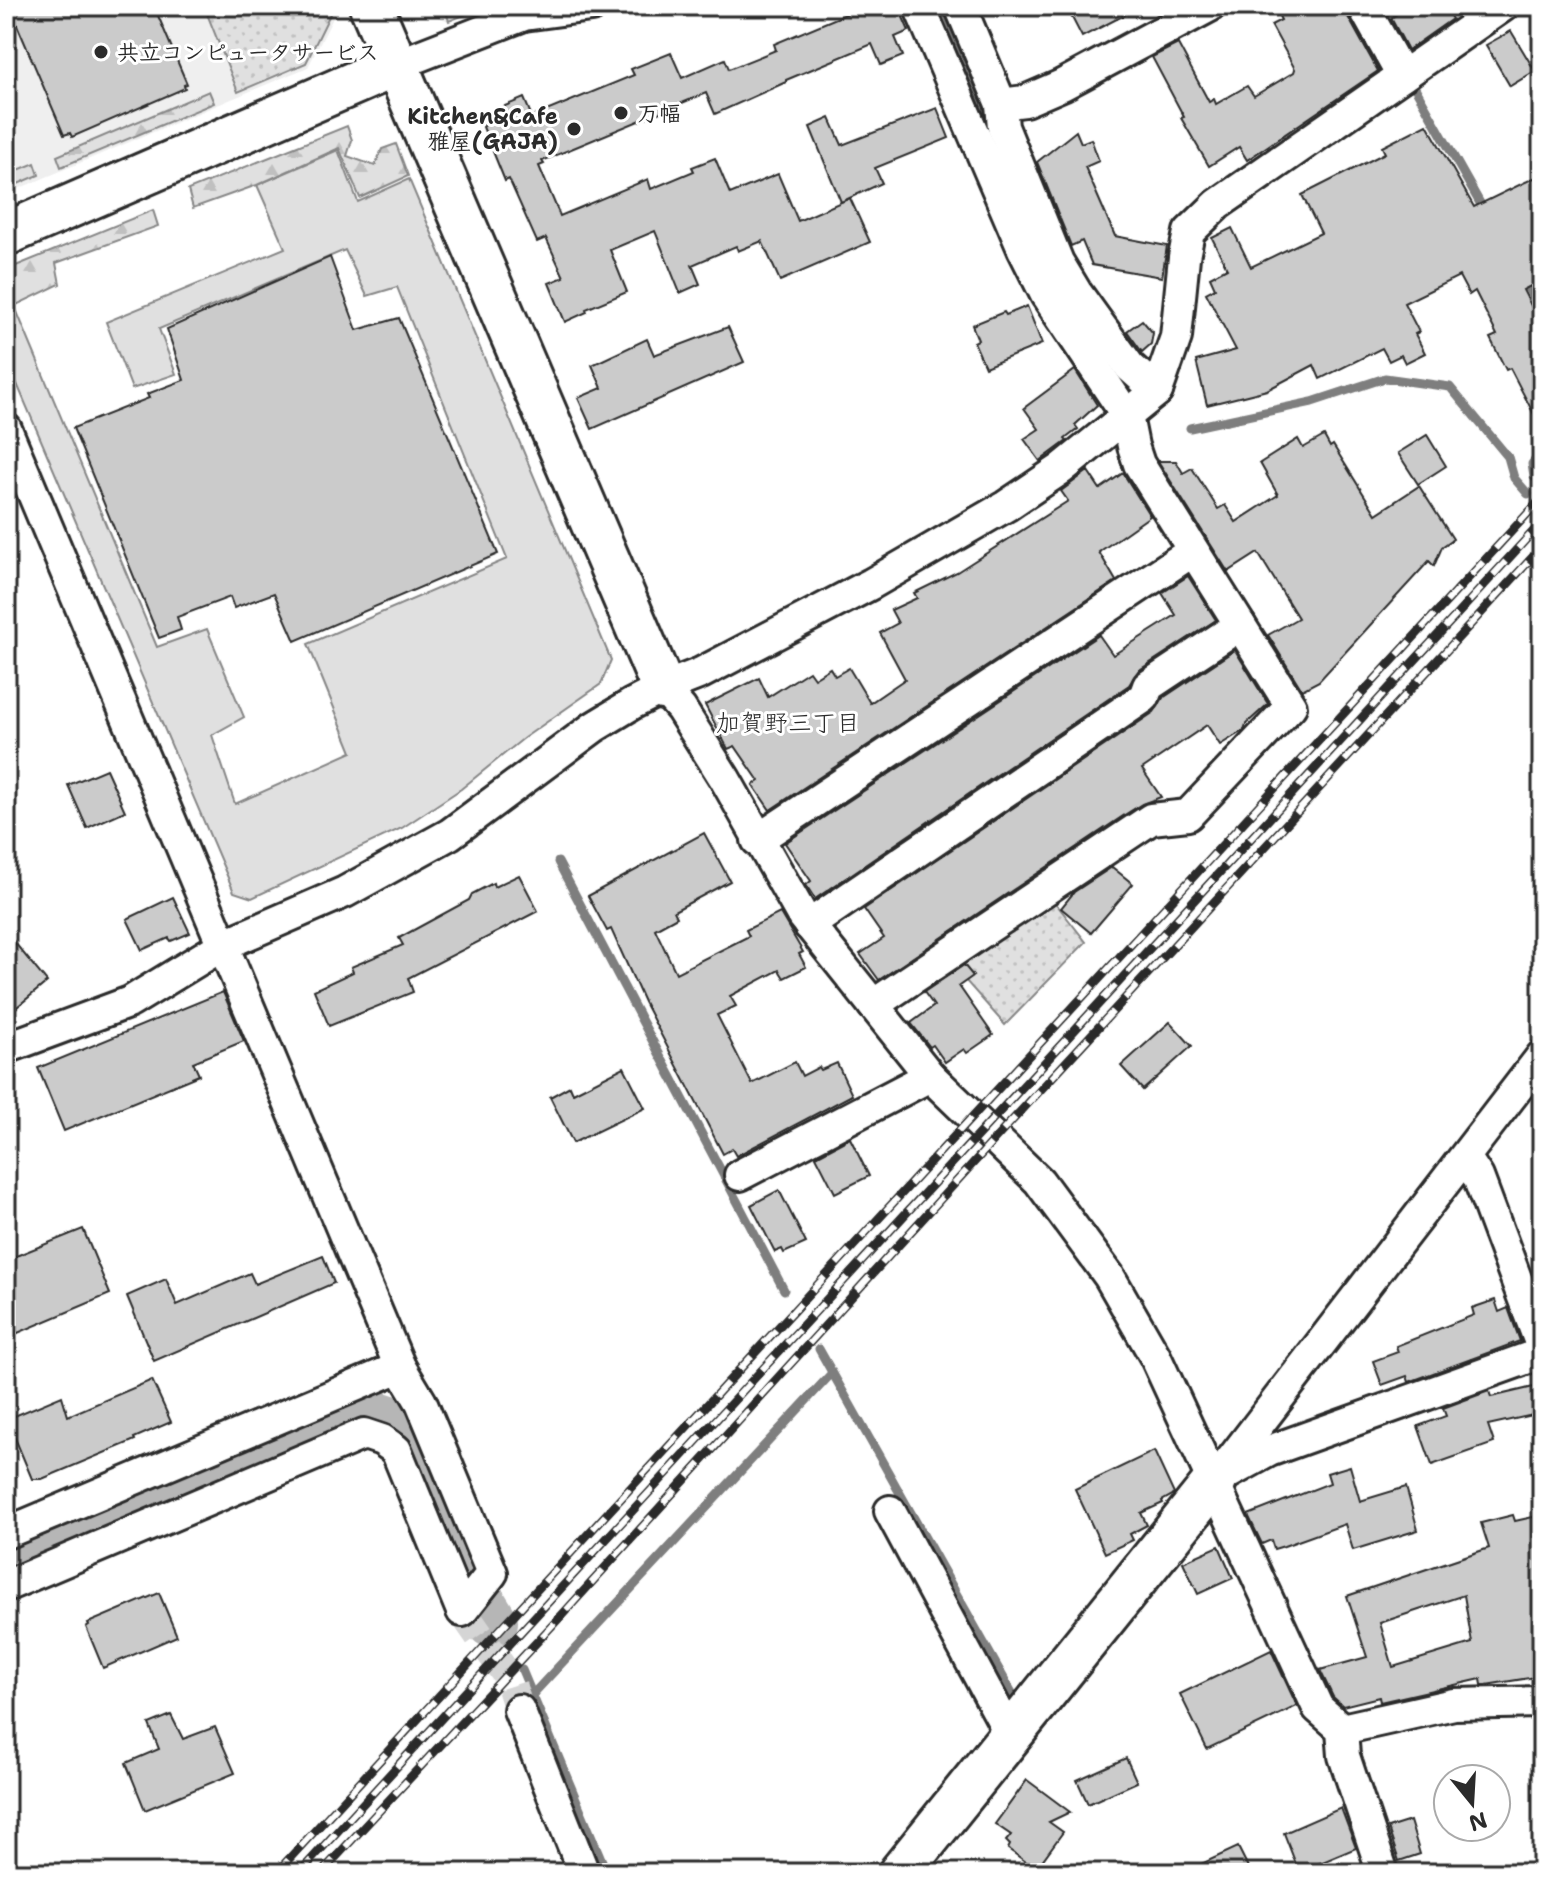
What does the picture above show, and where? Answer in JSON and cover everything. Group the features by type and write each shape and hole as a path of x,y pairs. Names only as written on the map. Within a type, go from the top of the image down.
{"street":[{"path":"371,6 663,688 681,709 725,779 757,840 809,925 930,1076 1039,1181 1109,1276 1155,1356 1318,1708 1342,1729 1344,1756 1383,1873"},
{"path":"6,234 396,65 524,15 591,6"},
{"path":"873,1005 1151,819 1188,815 1291,706 1139,464 1127,416 1046,295 1023,249 919,6"},
{"path":"960,6 1001,104 1003,127 1058,262 1130,367 1157,391"},
{"path":"1001,104 1025,101 1062,85 1210,6"},
{"path":"1363,6 1402,76"},
{"path":"6,1048 130,1002 223,945 345,892 450,834 594,727 663,688 727,660 932,550 1061,469 1157,391 1176,337 1189,232 1218,204 1503,6"},
{"path":"6,429 400,1367 421,1402 492,1573 462,1611 396,1450 382,1440 364,1434 6,1586"},
{"path":"757,840 1193,551"},
{"path":"809,925 1144,697 1148,686 1240,625"},
{"path":"906,1870 1010,1734 1215,1481 1542,1056"},
{"path":"740,1175 930,1076"},
{"path":"1215,1481 1269,1451 1542,1350 1478,1177 1465,1157"},
{"path":"6,1533 400,1367"},
{"path":"890,1511 1010,1734"},
{"path":"1342,1729 1454,1704 1542,1702"},
{"path":"519,1710 584,1873"}],"shaded area":[{"path":"6,6 332,6 335,14 308,67 6,194"},
{"path":"412,6 487,6 449,21 413,9"}],"green space":[{"path":"204,6 329,6 331,12 306,63 238,92"},
{"path":"451,6 487,6 449,21 447,15"},
{"path":"209,91 214,103 61,167 57,156"},
{"path":"347,126 352,140 347,156 375,166 382,149 396,144 408,176 360,198 339,148 257,185 193,208 188,190"},
{"path":"338,150 358,202 409,179 611,660 601,684 524,738 461,789 402,828 252,898 234,892 6,358 6,310 15,307 157,647 207,629 244,717 212,735 235,804 352,752 308,644 507,559 397,287 367,296 345,250 159,329 176,374 132,389 106,322 285,248 257,185"},
{"path":"35,163 39,175 6,189 6,175"},
{"path":"153,210 158,226 56,263 60,284 6,310 6,270"},
{"path":"1050,896 1086,942 1005,1025 950,963"}],"building":[{"name":"共立コンピュータサービス","path":"9,6 154,6 187,84 185,88 72,137 70,133 64,135"},
{"path":"865,6 898,6 909,31 895,37 903,56 881,65 872,44 715,114 706,93 542,161 544,164 539,166 560,216 648,179 651,189 694,171 692,167 715,158 730,194 778,174 798,221 850,198 870,242 780,281 762,241 738,251 736,246 692,265 700,284 680,293 655,231 610,250 627,292 586,309 587,312 565,322 549,283 564,277 546,238 537,242 509,179 505,181 481,116 524,98 532,117 634,75 631,69 671,53 682,78 725,59 729,69 776,50 774,44"},
{"path":"1066,6 1142,6 1082,37"},
{"path":"1274,6 1342,6 1378,71 1247,160 1239,147 1209,166 1181,118 1184,117 1152,57 1178,44 1209,102 1214,99 1216,104 1247,86 1254,96 1295,69 1271,25 1281,20"},
{"path":"1409,6 1444,6 1452,19 1408,50 1391,18"},
{"path":"1511,31 1535,71 1510,86 1486,45"},
{"path":"937,108 949,138 875,168 882,183 841,202 810,127 830,118 842,145"},
{"path":"1427,124 1474,207 1542,174 1542,280 1523,290 1542,327 1542,430 1510,368 1506,370 1490,338 1497,335 1475,291 1469,295 1459,276 1404,303 1419,332 1415,334 1425,353 1405,363 1401,355 1389,361 1382,348 1320,379 1314,365 1267,390 1207,405 1196,361 1236,350 1206,293 1215,288 1210,277 1227,268 1212,238 1232,228 1251,267 1321,233 1302,195 1385,153 1382,147"},
{"path":"1076,131 1081,143 1091,139 1099,161 1085,167 1115,236 1167,246 1162,277 1092,265 1082,241 1071,246 1037,162"},
{"path":"330,257 357,330 399,318 498,554 295,641 274,593 234,608 230,597 177,617 181,630 159,638 73,428 149,398 147,394 184,380 167,329"},
{"path":"1027,306 1042,344 985,367 974,342 978,340 972,325"},
{"path":"1142,320 1153,333 1151,344 1142,352 1127,331"},
{"path":"728,327 744,362 592,429 578,398 602,388 592,365 647,339 654,355"},
{"path":"1075,370 1097,405 1075,425 1078,429 1065,439 1067,441 1040,461 1024,439 1039,429 1024,408"},
{"path":"1427,435 1446,466 1418,484 1398,453"},
{"path":"1324,436 1330,447 1333,445 1376,514 1419,486 1453,539 1442,547 1434,566 1429,561 1319,681 1302,690 1268,635 1298,618 1258,553 1228,572 1158,461 1176,461 1183,473 1192,468 1218,509 1225,505 1236,522 1278,495 1260,463 1298,439 1303,448"},
{"path":"1088,471 1100,489 1123,473 1150,516 1099,552 1116,581 770,810 753,785 759,781 735,746 728,749 705,705 759,678 768,697 809,671 814,678 830,668 835,676 849,668 870,703 905,679 880,633 898,623 891,610 917,598 914,593 957,572 1068,501 1061,491"},
{"path":"1188,576 1216,620 1138,671 1129,685 815,899 806,885 811,881 785,843 1099,635 1113,655 1176,615 1162,593"},
{"path":"1235,650 1268,704 1246,724 1244,730 1220,745 1207,725 1142,769 1161,797 1126,814 879,980 860,954 884,938 864,909 1154,712 1163,698"},
{"path":"106,769 125,811 87,828 68,785"},
{"path":"704,833 730,881 674,911 677,917 655,929 676,973 749,936 746,930 780,913 803,952 799,954 806,967 784,978 779,970 730,996 736,1006 717,1015 752,1084 795,1062 802,1076 819,1067 821,1070 837,1063 852,1095 736,1156 732,1149 723,1154 644,1002 611,929 607,931 588,896"},
{"path":"1112,867 1133,884 1091,933 1061,908 1074,892"},
{"path":"519,875 538,911 408,978 413,992 329,1026 314,990 353,972 351,967 403,945 399,938 469,900 472,894"},
{"path":"173,897 190,933 142,950 127,919"},
{"path":"6,932 47,982 6,1016"},
{"path":"964,965 973,976 959,986 993,1035 967,1053 964,1049 945,1062 911,1023 934,1006 924,992"},
{"path":"223,992 244,1041 193,1062 199,1075 64,1131 38,1068"},
{"path":"1170,1022 1192,1046 1143,1090 1121,1066"},
{"path":"624,1067 645,1108 573,1143 550,1097 570,1086 573,1093"},
{"path":"850,1138 869,1176 835,1193 816,1156"},
{"path":"779,1190 806,1243 784,1253 782,1249 775,1252 751,1205"},
{"path":"83,1229 110,1294 6,1338 6,1260"},
{"path":"323,1256 334,1283 154,1361 127,1296 166,1279 177,1305 250,1273 255,1284"},
{"path":"1495,1300 1499,1312 1508,1308 1520,1341 1409,1382 1407,1376 1382,1385 1373,1361 1398,1352 1396,1346 1474,1315 1472,1308"},
{"path":"152,1380 171,1422 42,1479 32,1479 7,1419 62,1396 68,1416"},
{"path":"1542,1385 1542,1413 1488,1425 1494,1443 1432,1465 1418,1426 1446,1416 1443,1408 1489,1391 1491,1397"},
{"path":"1154,1451 1174,1494 1141,1513 1147,1525 1130,1534 1133,1540 1105,1553 1075,1489"},
{"path":"1350,1466 1360,1501 1406,1487 1418,1530 1353,1550 1345,1524 1274,1549 1271,1540 1262,1544 1248,1515 1330,1483 1327,1473"},
{"path":"1513,1515 1515,1521 1542,1515 1542,1676 1486,1685 1482,1685 1481,1679 1380,1702 1379,1697 1343,1706 1333,1697 1320,1670 1367,1657 1347,1596 1489,1548 1481,1523","holes":["1464,1595 1472,1643 1393,1667 1380,1623"]},
{"path":"1219,1546 1233,1578 1198,1594 1183,1562"},
{"path":"159,1593 177,1636 103,1668 86,1627 88,1623"},
{"path":"1271,1650 1297,1706 1207,1749 1180,1694"},
{"path":"171,1715 183,1739 215,1727 235,1773 145,1810 126,1763 159,1749 149,1724"},
{"path":"1126,1758 1137,1782 1088,1804 1077,1780"},
{"path":"1027,1780 1070,1812 1049,1822 1063,1832 1036,1869 1008,1849 1010,1845 1006,1841 1011,1835 995,1824"},
{"path":"1341,1808 1356,1848 1299,1872 1284,1833"},
{"path":"1410,1821 1420,1854 1399,1861 1388,1828"},
{"path":"1238,1847 1251,1873 1182,1873"}],"waterway":[{"path":"939,6 989,130"},
{"path":"1214,18 1236,6"},
{"path":"1414,86 1485,212"},
{"path":"1522,277 1542,313"},
{"path":"1190,428 1312,402 1385,378 1450,387 1508,457 1514,478 1528,494"},
{"path":"1534,477 1532,464 1542,452"},
{"path":"558,862 784,1290"},
{"path":"819,1349 1016,1700"},
{"path":"532,1695 832,1373"},
{"path":"6,1561 349,1416 368,1414 393,1422 413,1440 470,1586 492,1622"},
{"path":"522,1670 607,1873"}],"tunnel":[{"path":"462,1611 509,1678 519,1710"}],"railway":[{"path":"276,1873 1542,498"},
{"path":"299,1873 1542,522"},
{"path":"321,1873 562,1615 996,1138 1542,547"}],"place":[{"name":"共立コンピュータサービス","path":"101,52"},
{"name":"万幅","path":"621,113"},
{"name":"Kitchen&Cafe 雅屋(GAJA)","path":"574,129"}],"district":[{"name":"加賀野三丁目","path":"788,723"}]}
